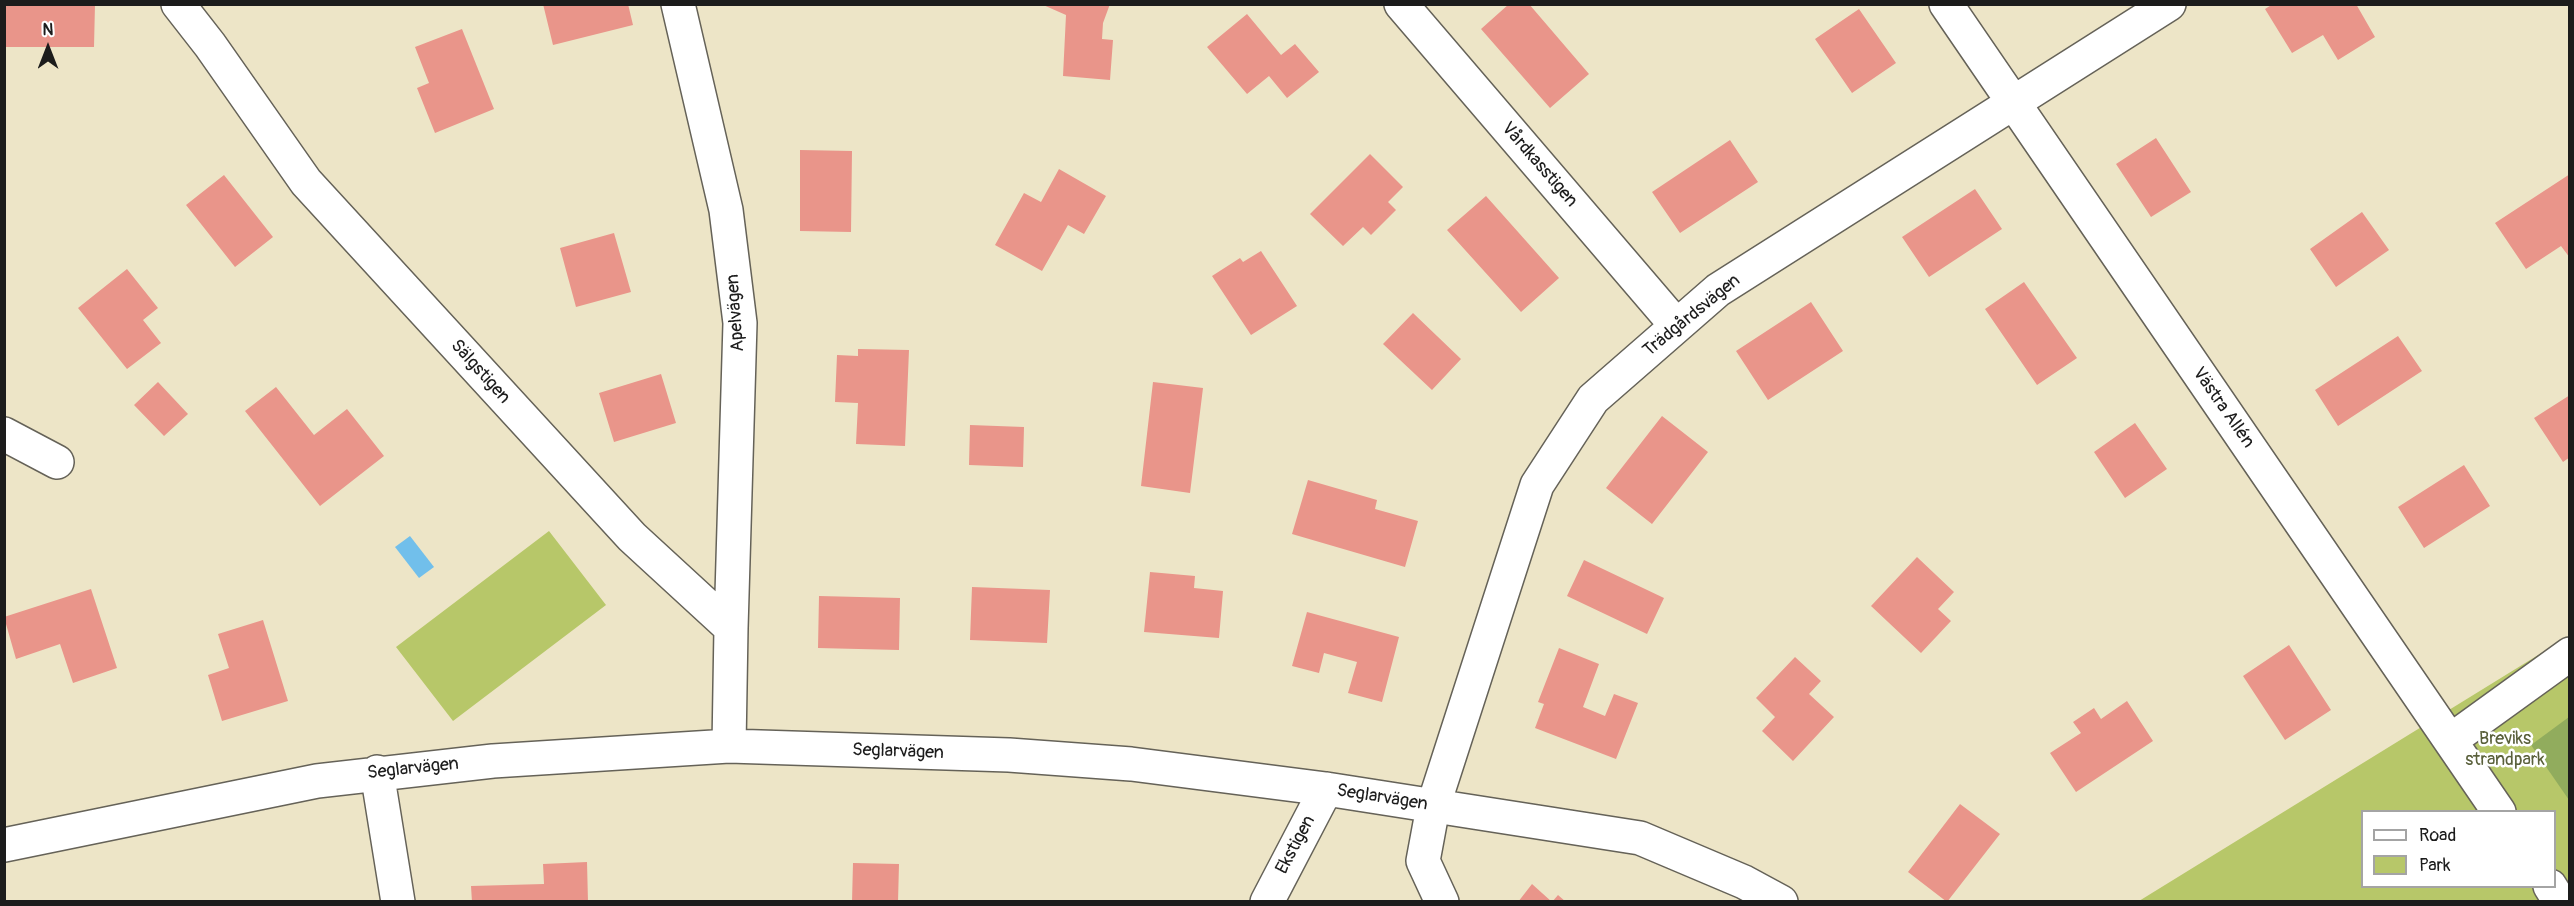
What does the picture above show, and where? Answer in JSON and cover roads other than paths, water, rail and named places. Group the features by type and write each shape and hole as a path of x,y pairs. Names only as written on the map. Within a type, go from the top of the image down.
{"street":[{"name":"Sälgstigen","path":"178,4 306,182 632,537 731,628"},
{"name":"Apelvägen","path":"678,4 726,210 740,323 731,628"},
{"name":"Vårdkasstigen","path":"1401,4 1676,325"},
{"name":"Västra Allén","path":"1946,4 2498,810"},
{"name":"Trädgårdsvägen","path":"1442,902 1423,861 1433,807 1537,485 1593,399 1718,290 2169,4"},
{"path":"4,434 57,462"},
{"path":"729,746 731,628"},
{"path":"2451,740 2570,654"},
{"name":"Seglarvägen","path":"4,845 317,781 377,772 493,761 729,746 1009,755 1131,764 1326,789 1641,838 1744,882 1781,902"},
{"path":"377,772 398,902"},
{"name":"Ekstigen","path":"1267,902 1326,789"},
{"path":"2551,888 2560,902"}],"water":[{"path":"410,536 434,567 419,578 395,547"}],"park label":[{"name":"Breviks strandpark","path":"2505,750"}]}
